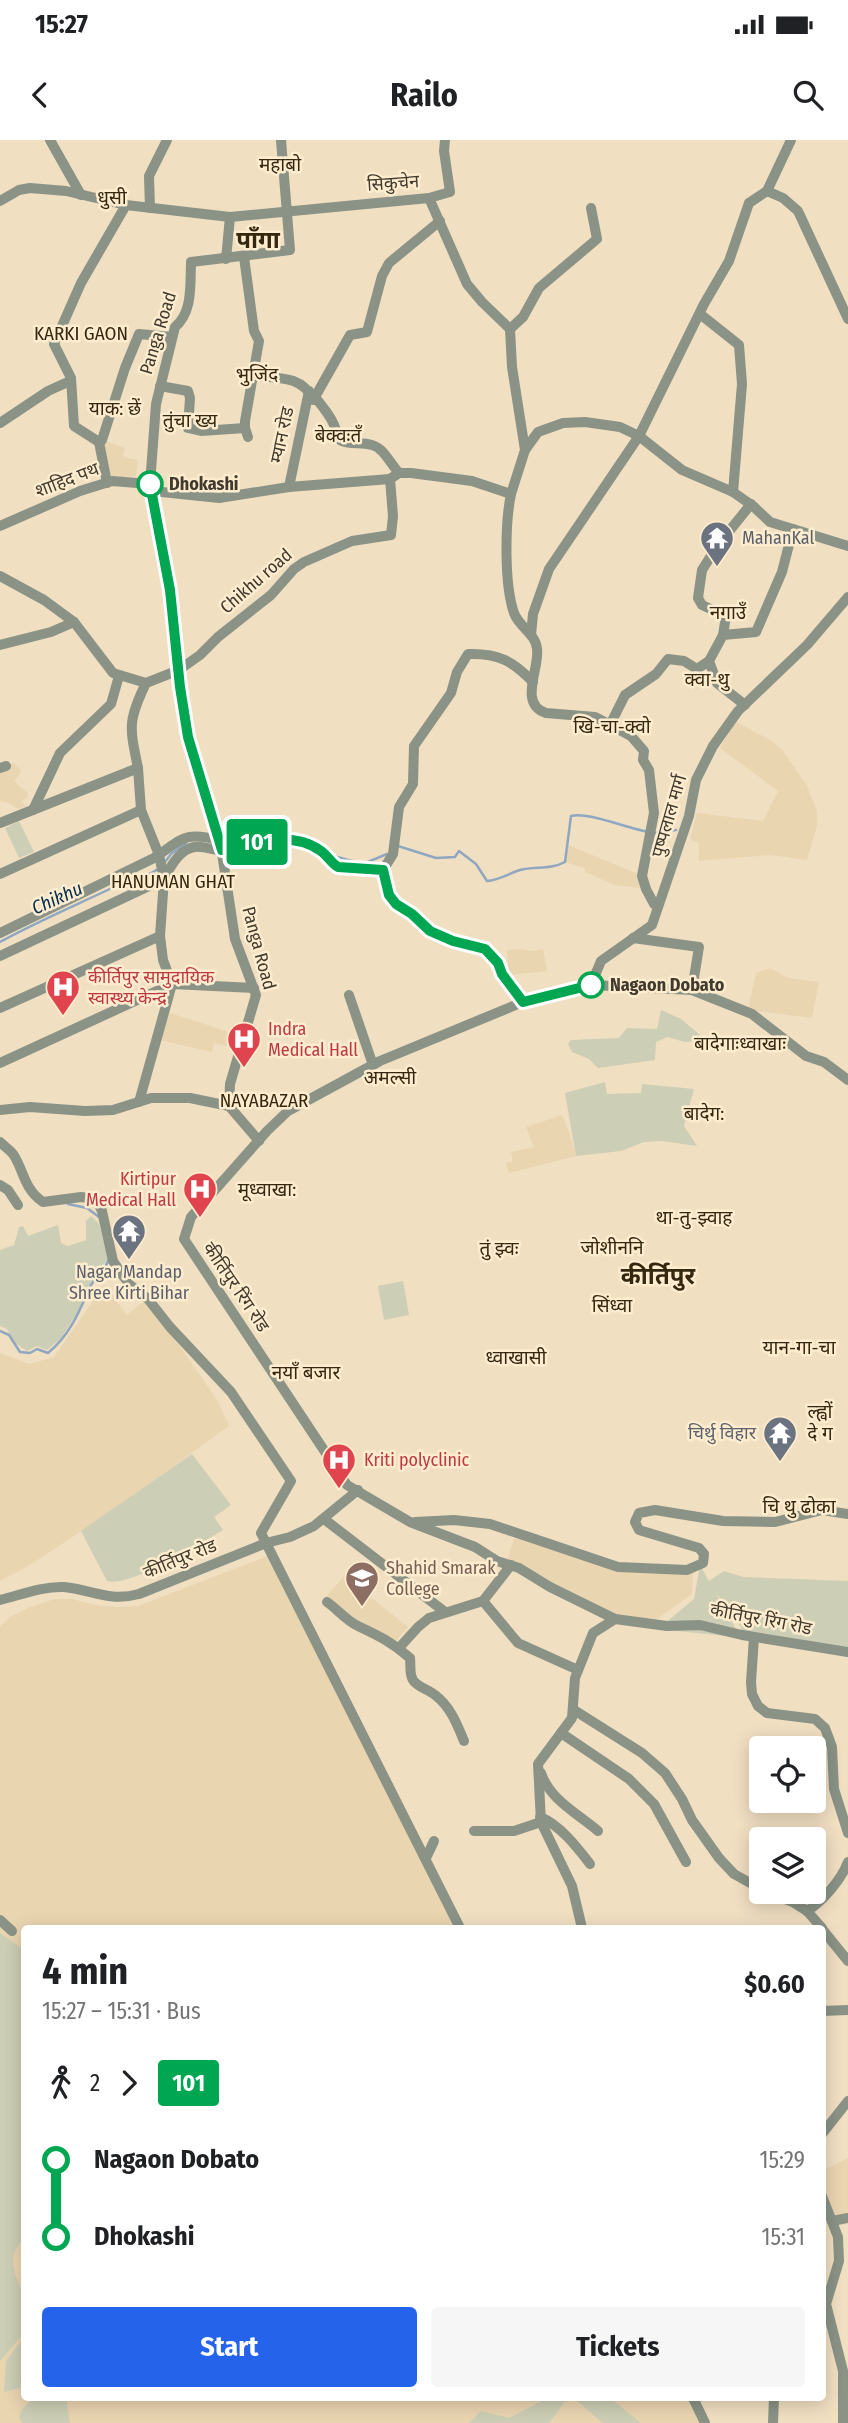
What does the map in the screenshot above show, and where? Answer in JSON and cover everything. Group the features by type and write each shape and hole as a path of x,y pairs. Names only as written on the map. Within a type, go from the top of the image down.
{"street":[{"path":"50,140 81,195"},
{"path":"150,208 149,176 167,140"},
{"name":"Panga Road","path":"229,1105 230,1084 256,995 236,940 221,846 188,737 170,590 153,508 151,456 160,386 174,327 182,321 186,312 191,262 290,250 281,140"},
{"path":"429,198 450,192 444,151 446,140"},
{"path":"531,635 533,614 549,569 639,436 729,261 749,203 768,191 791,140"},
{"name":"सिकुचेन","path":"0,201 19,190 30,188 126,205 230,217 429,198 467,285 510,329"},
{"path":"768,191 783,198 798,211 848,319"},
{"path":"107,482 99,442 74,426 71,377 54,344 81,283 126,205"},
{"path":"525,450 512,366 510,329 523,317 539,288 597,239 591,208"},
{"path":"226,259 230,217"},
{"name":"म्यान रोड","path":"289,487 312,394 350,335 367,332 382,276 389,263 440,221"},
{"path":"160,386 188,391 188,428 246,432 258,341 254,331 244,257"},
{"path":"700,314 739,345 743,384 733,492"},
{"path":"99,442 102,440 139,334 172,337"},
{"path":"253,376 294,380 312,394 331,418 338,439 354,444 372,444 386,456 394,476 472,481 511,494"},
{"path":"0,423 48,391 70,381"},
{"path":"658,906 646,890 642,876 654,813 649,770 643,760 644,751 631,736 595,717 541,711 533,702 538,648 514,612 510,594 507,513 525,450 538,432 563,423 603,424 620,428 639,436 682,470 733,492 770,522 848,546"},
{"name":"शाहिद पथ","path":"0,526 107,482 219,498 289,487 394,476"},
{"name":"Chikhu road","path":"179,670 253,610 304,562 352,541 391,535 394,476"},
{"path":"610,724 625,695 656,674 668,659 684,661 698,669 709,661 723,635 726,616 702,605 698,598 702,570 751,504"},
{"path":"723,635 756,632 782,572 793,529"},
{"path":"0,576 44,600 74,622 113,673 146,683 179,670"},
{"name":"पुष्पलाल मार्ग","path":"591,985 600,961 652,925 689,816 696,780 713,746 745,705 807,645 848,597"},
{"path":"0,645 51,632 74,622"},
{"path":"523,1002 502,974 498,963 485,949 453,941 430,931 412,914 396,904 389,895 383,870 393,854 399,807 414,784 414,746 451,692 456,674 468,654 498,656 521,670 533,682"},
{"path":"709,661 717,683 745,705"},
{"path":"33,810 60,753 111,704 119,676"},
{"path":"139,1102 172,984 163,960 160,936 163,875 159,855 141,810 138,768 130,727 131,718 146,683"},
{"path":"0,823 138,768"},
{"path":"0,874 141,810"},
{"path":"0,933 159,855 174,842 189,835 221,846"},
{"path":"0,956 163,875 184,851 203,846 294,841 307,843 323,852 338,867 383,870"},
{"path":"30,918 40,937"},
{"path":"0,1008 160,936"},
{"path":"633,938 699,947 692,990"},
{"path":"0,1063 172,984 254,988"},
{"name":"कीर्तिपुर रिंग रोड","path":"848,1080 824,1062 806,1056 751,1014 692,990 591,985 523,1002 373,1065 288,1111 191,1217 184,1239 347,1485 411,1522 474,1546 497,1561 511,1565 615,1619 667,1626 700,1625 754,1637 848,1652"},
{"path":"349,995 373,1065"},
{"path":"0,1110 30,1107 113,1110 151,1098 190,1098 229,1105 259,1141"},
{"path":"0,1142 13,1153 22,1175 36,1197 43,1202 81,1197 96,1199 102,1211 113,1261 121,1273 148,1299 170,1327 231,1392 291,1481 261,1532 459,1925"},
{"path":"0,1185 8,1190 18,1205"},
{"name":"कीर्तिपुर रोड","path":"0,1600 66,1587 103,1597 129,1597 266,1543 290,1537 324,1519 358,1490"},
{"path":"411,1522 454,1520 490,1524 618,1567 687,1570 703,1563 704,1554 699,1548 639,1530 635,1522 639,1513 655,1510 723,1521 775,1522 821,1510 848,1514"},
{"path":"324,1519 445,1612"},
{"path":"399,1648 418,1626 429,1618 483,1601 511,1565"},
{"path":"483,1601 518,1643 578,1670"},
{"path":"327,1602 356,1626 371,1630 410,1658 413,1682 438,1696 457,1723 464,1741"},
{"path":"581,1925 572,1886 540,1819 538,1764 572,1718 575,1678 593,1633 615,1619"},
{"path":"754,1637 752,1694 758,1706 767,1713 815,1719 825,1728 832,1747 834,1789 848,1833"},
{"path":"574,1710 642,1753 665,1773 692,1820 719,1858 734,1874 749,1882"},
{"path":"561,1733 629,1779 653,1804 686,1862"},
{"path":"538,1764 545,1786 553,1796 598,1831"},
{"path":"474,1831 514,1831 540,1819 548,1820 577,1847 590,1864"},
{"path":"426,1858 433,1841"},
{"path":"807,1912 844,1872 848,1863"},
{"path":"796,1904 818,1925"},
{"path":"0,1920 12,1931 0,1928"},
{"path":"826,1934 848,1961"},
{"path":"826,2011 848,2010"},
{"path":"826,2129 848,2101"},
{"path":"826,2206 838,2237 839,2261 827,2304 845,2372 843,2423"},
{"path":"832,2221 848,2218"},
{"path":"694,2401 705,2423"},
{"path":"775,2401 775,2423"}],"shaded area":[{"path":"104,440 125,448 123,457 138,460 136,476 109,478 102,451"},
{"path":"736,722 782,749 807,786 817,811 817,826 807,860 770,855 699,861 699,843 690,839 697,813 763,821 778,791 720,748"},
{"path":"14,763 22,771 14,781 28,793 27,798 21,801 26,806 18,809 0,801 0,769"},
{"path":"568,845 638,874 640,888 615,885 585,872 585,868 565,862"},
{"path":"543,949 547,971 509,975 507,950"},
{"path":"770,968 788,978 819,982 812,1018 748,1010 756,973"},
{"path":"170,1013 229,1032 226,1046 214,1043 212,1052 159,1040"},
{"path":"562,1115 576,1156 509,1173 506,1163 513,1161 511,1152 534,1147 526,1127"},
{"path":"104,1285 127,1315 147,1299 218,1401 229,1426 109,1513 30,1565 0,1581 0,1353 29,1364 54,1357"},
{"path":"514,1538 596,1562 693,1571 692,1594 646,1627 637,1625 507,1561"},
{"path":"270,1555 457,1925 21,1925 21,2401 691,2401 702,2423 0,2423 0,1626 10,1617 30,1607 54,1599 72,1599 119,1607 138,1606"},
{"name":"Shahid Smarak College","path":"344,1576 408,1627 395,1642 354,1618 326,1597"},
{"path":"848,2158 848,2214 834,2217 826,2190 826,2169"}],"green space":[{"path":"19,821 34,852 19,858 5,828"},
{"path":"661,1010 681,1019 706,1040 685,1042 667,1037 656,1042 655,1060 598,1068 589,1059 572,1052 568,1044 571,1040 619,1038 627,1028 657,1029"},
{"path":"605,1082 607,1094 641,1093 642,1084 694,1089 684,1126 697,1146 662,1141 644,1142 621,1151 576,1156 565,1093"},
{"path":"91,1216 99,1224 108,1259 60,1339 47,1350 37,1346 27,1351 14,1342 7,1329 0,1326 0,1250 14,1245 19,1227 23,1226 28,1236 58,1225 61,1243 68,1246 86,1240 86,1221"},
{"path":"403,1281 409,1315 384,1320 378,1286"},
{"path":"192,1454 231,1505 214,1517 223,1530 148,1571 132,1578 107,1581 81,1531"},
{"path":"700,1565 709,1581 724,1571 743,1577 848,1581 848,1657 741,1638 741,1627 715,1591 737,1631 735,1637 658,1629 694,1599"},
{"path":"0,1933 21,1948 21,2241 15,2252 13,2265 21,2289 21,2336 0,2361"},
{"path":"21,2341 21,2388 4,2392 6,2361"},
{"path":"31,2401 66,2401 70,2423 22,2423 19,2417 22,2409"},
{"path":"542,2401 565,2401 549,2423 469,2423 481,2411 509,2418"},
{"path":"577,2401 614,2401 641,2423 603,2423"}],"waterway":[{"path":"398,846 436,858 455,857 459,851 476,864 487,881 520,870 565,862 571,816 597,818 649,832"},
{"path":"655,833 676,830"},
{"name":"Chikhu","path":"223,840 243,831 279,836"},
{"name":"Chikhu","path":"165,862 186,843"},
{"name":"Chikhu","path":"330,855 363,864 387,854"},
{"name":"Chikhu","path":"0,942 118,885 158,869"},
{"name":"Chikhu","path":"68,1204 87,1208 99,1217"},
{"name":"Chikhu","path":"0,1331 9,1335 20,1352 30,1353 37,1349 48,1353 68,1331 90,1287 109,1259"}],"bus line":[{"name":"101","path":"150,484 170,590 188,737 222,850 258,841 294,841 307,843 323,852 338,867 383,870 389,895 396,904 412,914 430,931 453,941 485,949 498,963 502,974 523,1002 591,985"}],"place":[{"name":"Dhokashi","path":"150,484"},
{"name":"MahanKal","path":"717,568"},
{"name":"Nagaon Dobato","path":"591,985"},
{"name":"कीर्तिपुर सामुदायिक स्वास्थ्य केन्द्र","path":"63,1017"},
{"name":"Indra Medical Hall","path":"244,1069"},
{"name":"Kirtipur Medical Hall","path":"200,1219"},
{"name":"Nagar Mandap Shree Kirti Bihar","path":"129,1261"},
{"name":"चिर्थु विहार","path":"780,1463"},
{"name":"Kriti polyclinic","path":"339,1490"},
{"name":"Shahid Smarak College","path":"362,1608"}],"district":[{"name":"महाबो","path":"280,164"},
{"name":"धुसी","path":"112,197"},
{"name":"पाँगा","path":"258,240"},
{"name":"KARKI GAON","path":"81,333"},
{"name":"भुजिंद","path":"257,374"},
{"name":"याक: छें","path":"115,408"},
{"name":"तुंचा ख्य","path":"190,420"},
{"name":"बेक्वःतँ","path":"338,435"},
{"name":"नगाउँ","path":"728,612"},
{"name":"क्वा-थु","path":"707,679"},
{"name":"खि-चा-क्वो","path":"612,726"},
{"name":"HANUMAN GHAT","path":"173,881"},
{"name":"बादेगाःध्वाखाः","path":"740,1043"},
{"name":"अमल्सी","path":"390,1077"},
{"name":"NAYABAZAR","path":"264,1100"},
{"name":"बादेग:","path":"704,1113"},
{"name":"मूध्वाखा:","path":"267,1189"},
{"name":"था-तु-झ्वाह","path":"694,1217"},
{"name":"जोशीननि","path":"612,1247"},
{"name":"तुं झ्वः","path":"499,1248"},
{"name":"कीर्तिपुर","path":"658,1276"},
{"name":"सिंध्वा","path":"612,1305"},
{"name":"यान-गा-चा","path":"799,1347"},
{"name":"ध्वाखासी","path":"516,1357"},
{"name":"नयाँ बजार","path":"306,1372"},
{"name":"ल्ह्वों दे ग","path":"820,1422"},
{"name":"चि थु ढोका","path":"799,1506"}]}
